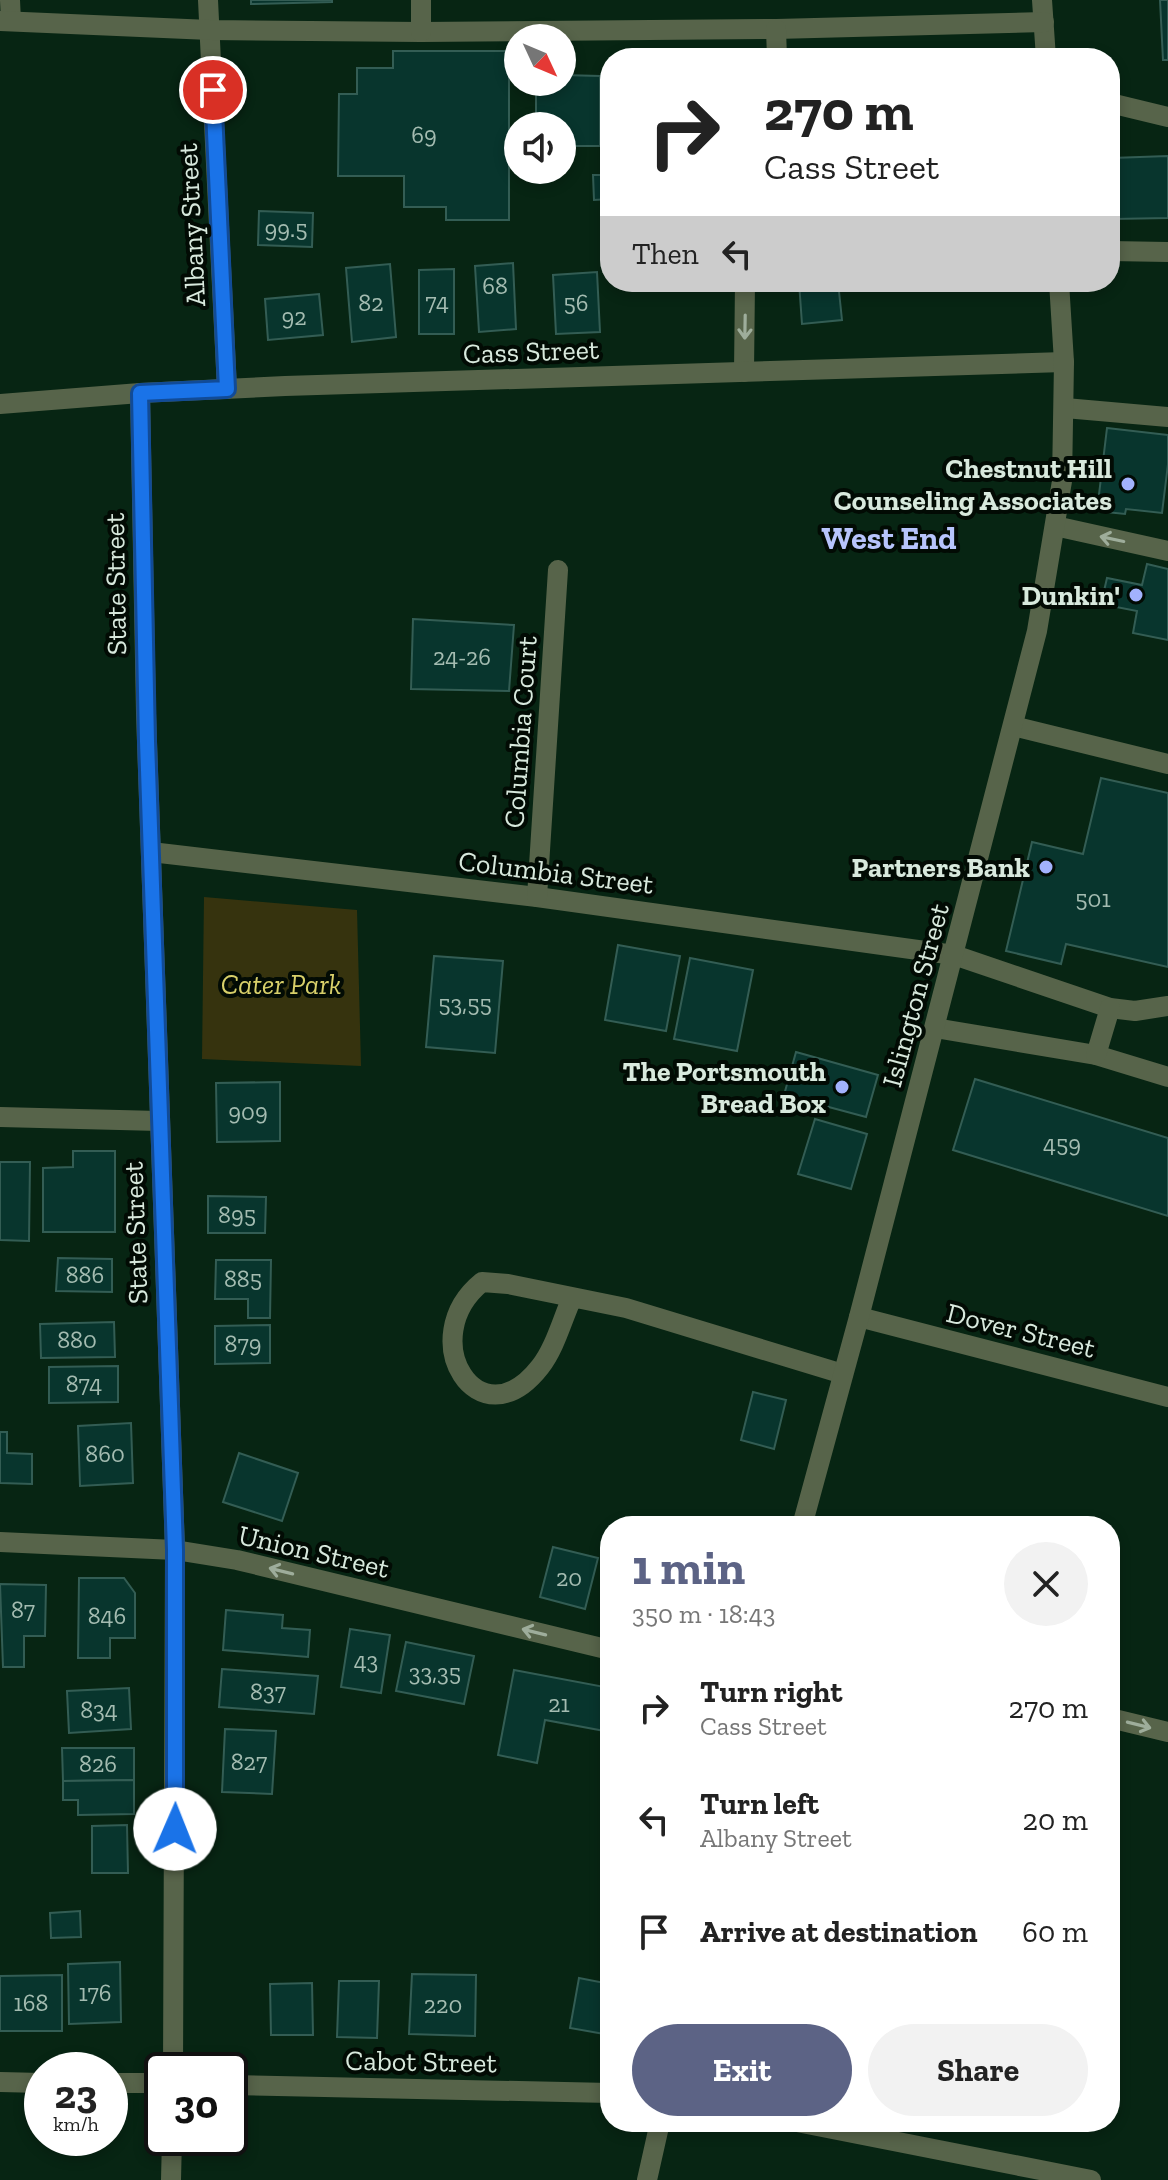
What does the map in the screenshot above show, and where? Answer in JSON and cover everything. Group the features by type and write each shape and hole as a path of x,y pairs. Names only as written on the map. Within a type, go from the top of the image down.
{"street":[{"name":"Albany Street","path":"208,0 227,389"},
{"path":"421,0 421,32"},
{"path":"1042,0 1045,48"},
{"path":"7,14 210,30 421,32 776,29 1044,22"},
{"path":"776,29 777,48"},
{"path":"1120,105 1168,117"},
{"path":"1120,251 1168,252"},
{"path":"744,372 745,292"},
{"name":"Islington Street","path":"805,1516 1037,631 1062,481 1065,408 1060,292"},
{"name":"Cass Street","path":"0,404 227,389 1064,362"},
{"name":"State Street","path":"140,393 159,1121 175,1550 173,2052"},
{"path":"1065,408 1168,417"},
{"path":"1055,526 1168,551"},
{"name":"Columbia Court","path":"537,897 558,570"},
{"path":"1013,726 1168,764"},
{"name":"Columbia Street","path":"151,852 537,897 954,955 1110,1008 1135,1011 1168,1006"},
{"path":"1096,1055 1110,1008"},
{"path":"935,1028 1096,1055 1168,1077"},
{"path":"0,1117 159,1121"},
{"path":"572,1298 542,1365 508,1395 489,1394 472,1386 457,1368 452,1341 456,1318 466,1295 482,1282 508,1284 626,1308 843,1374"},
{"name":"Dover Street","path":"859,1317 1168,1397"},
{"name":"Union Street","path":"0,1542 175,1550 237,1560 600,1648"},
{"path":"1120,1720 1168,1732"},
{"path":"0,2082 24,2083"},
{"name":"Cabot Street","path":"248,2085 600,2093"},
{"path":"647,2180 658,2132"},
{"path":"866,2132 1091,2180"},
{"path":"171,2180 172,2156"}],"green space":[{"name":"Cater Park","path":"204,897 357,910 361,1066 202,1059"}],"building":[{"path":"251,0 332,0 332,2 251,4"},
{"path":"1160,0 1168,0 1168,60 1163,60"},
{"path":"393,51 504,51 504,96 509,96 509,112 504,112 504,184 509,184 509,220 446,220 446,207 404,207 404,176 338,176 339,94 357,94 357,68 393,68"},
{"path":"576,75 600,76 600,146 576,146 576,112 536,112 536,96 576,96"},
{"path":"1168,156 1168,218 1120,219 1120,158"},
{"path":"593,175 600,175 600,200 594,200"},
{"path":"259,211 313,213 312,247 258,245"},
{"path":"513,263 516,329 479,332 475,266"},
{"path":"390,264 396,337 352,342 346,268"},
{"path":"454,269 454,334 419,334 419,270"},
{"path":"597,272 600,332 556,334 553,275"},
{"path":"800,292 839,292 842,320 802,324"},
{"path":"319,294 323,335 268,340 265,299"},
{"path":"1107,428 1168,435 1162,513 1126,509 1125,514 1097,511"},
{"name":"Dunkin'","path":"1147,564 1168,569 1168,640 1133,633 1137,611 1101,604 1107,578 1142,585"},
{"path":"413,619 514,625 509,691 411,689"},
{"path":"1101,778 1168,793 1168,967 1066,944 1061,964 1006,951 1032,842 1083,854"},
{"path":"618,945 680,956 666,1031 605,1020"},
{"path":"434,956 503,961 495,1053 426,1047"},
{"path":"690,958 753,970 737,1051 674,1039"},
{"path":"796,1052 878,1075 866,1117 784,1095"},
{"path":"975,1079 1168,1138 1168,1216 953,1150"},
{"path":"280,1082 280,1141 217,1142 216,1083"},
{"path":"815,1119 867,1134 851,1189 798,1174"},
{"path":"73,1151 115,1151 115,1232 43,1232 43,1168 73,1167"},
{"path":"0,1162 30,1162 29,1241 0,1240"},
{"path":"208,1196 266,1197 265,1233 208,1233"},
{"path":"58,1258 112,1259 112,1292 56,1291"},
{"path":"216,1260 271,1260 270,1318 248,1318 248,1299 215,1299"},
{"path":"114,1322 115,1357 41,1358 40,1324"},
{"path":"270,1325 270,1363 215,1364 215,1326"},
{"path":"118,1366 118,1402 49,1403 49,1367"},
{"path":"753,1392 786,1400 774,1449 741,1440"},
{"path":"131,1423 133,1483 80,1486 78,1426"},
{"path":"0,1432 7,1432 7,1453 32,1454 32,1484 0,1483"},
{"path":"239,1453 298,1473 282,1521 223,1502"},
{"path":"553,1547 598,1558 585,1609 540,1597"},
{"path":"79,1578 124,1578 135,1593 135,1638 110,1638 110,1658 78,1658"},
{"path":"0,1584 46,1585 45,1636 24,1636 24,1667 3,1667"},
{"path":"226,1610 283,1615 282,1628 310,1630 308,1657 223,1650"},
{"path":"350,1629 390,1635 381,1693 341,1687"},
{"path":"406,1642 474,1656 464,1704 396,1691"},
{"path":"222,1669 318,1676 314,1714 219,1707"},
{"path":"514,1670 600,1686 600,1730 545,1720 537,1763 498,1755"},
{"path":"129,1688 131,1729 69,1733 67,1691"},
{"path":"225,1729 276,1731 272,1794 222,1792"},
{"path":"62,1748 134,1748 134,1780 63,1781"},
{"path":"134,1780 134,1814 78,1815 78,1800 63,1800 63,1781"},
{"path":"127,1825 128,1873 92,1873 92,1826"},
{"path":"80,1911 81,1937 51,1938 50,1913"},
{"path":"120,1962 121,2022 69,2024 68,1964"},
{"path":"412,1974 476,1975 475,2036 409,2034"},
{"path":"62,1975 62,2031 0,2031 0,1976"},
{"path":"579,1978 600,1982 600,2033 570,2028"},
{"path":"339,1981 379,1981 377,2038 337,2037"},
{"path":"312,1983 313,2035 271,2035 270,1984"}],"place":[{"name":"Chestnut Hill Counseling Associates","path":"1128,484"},
{"name":"Dunkin'","path":"1136,595"},
{"name":"Partners Bank","path":"1046,867"},
{"name":"The Portsmouth Bread Box","path":"842,1087"}],"district":[{"name":"West End","path":"889,538"}],"route":[{"path":"175,1829 175,1550 147,741 140,393 227,389 213,90"}]}
